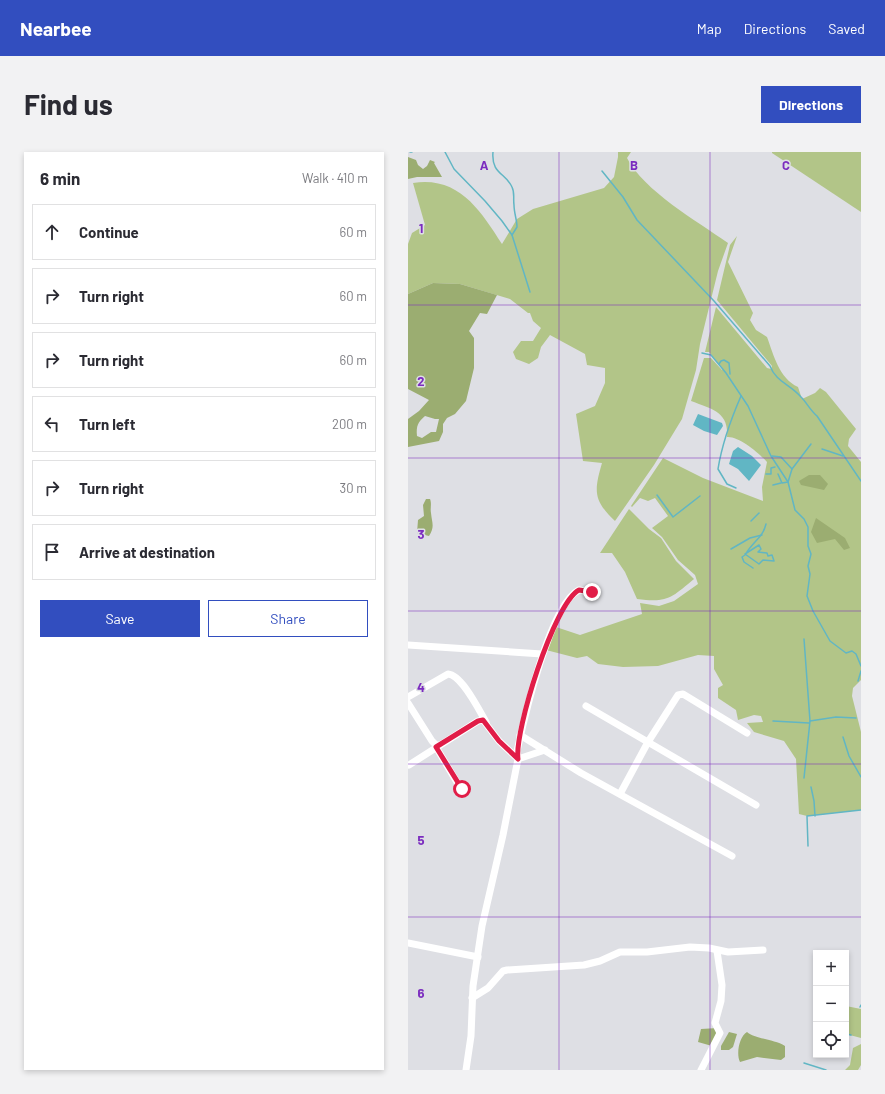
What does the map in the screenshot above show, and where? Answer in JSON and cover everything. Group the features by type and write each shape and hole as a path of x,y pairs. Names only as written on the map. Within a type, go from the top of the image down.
{"street":[{"path":"466,1070 472,998 487,899 499,855 518,759 517,751 520,735 542,654 561,614 576,592 579,590 597,593"},
{"path":"408,645 542,654"},
{"path":"408,697 448,674 452,674 462,684 499,741 518,759"},
{"path":"620,794 674,698 680,694 746,733"},
{"path":"408,703 432,741 438,746 462,789"},
{"path":"586,706 756,805"},
{"path":"409,765 478,721 483,720 486,722"},
{"path":"520,735 581,773 732,856"},
{"path":"518,759 545,750"},
{"path":"408,943 478,957"},
{"path":"472,998 488,988 503,971 584,964 600,961 620,952 647,952 690,948 710,948 716,951 734,952 763,950"},
{"path":"701,1070 720,1032 715,1023 721,1001 722,985 716,951"}],"green space":[{"path":"618,152 631,152 627,158 635,170 658,194 728,243 718,271 700,344 696,370 682,419 654,465 615,521 603,507 597,495 602,463 583,461 576,414 595,406 605,383 605,368 587,365 585,354 550,335 541,347 538,358 529,364 516,359 513,352 521,341 533,341 541,328 533,321 530,313 510,299 460,284 433,283 408,294 408,244 412,233 425,225 413,183 429,182 456,190 476,208 502,244 517,219 533,209 604,188 614,177"},
{"path":"772,152 861,152 861,212 772,153"},
{"path":"408,157 416,160 418,165 423,169 427,166 430,160 435,162 434,163 442,177 417,177 408,179"},
{"path":"737,236 728,262 753,313 750,320 756,330 767,337 778,366 786,378 798,387 802,399 815,393 820,388 826,392 856,429 849,439 848,446 861,462 861,680 853,688 852,696 861,732 861,810 807,816 799,814 796,759 784,741 754,732 747,723 763,722 761,716 754,715 738,720 736,710 718,698 718,688 723,685 714,669 714,656 698,655 658,666 623,667 598,664 587,656 577,658 546,650 556,627 580,635 642,614 640,603 659,606 674,601 698,584 695,575 678,560 662,537 652,528 668,516 655,498 648,501 640,498 632,507 631,506 663,458 703,478 763,501 762,487 767,462 743,442 732,437 727,437 725,422 718,413 706,406 691,401 704,358 711,358 722,370 723,369 709,352 705,352 716,307 767,368 771,369 772,366 717,300 730,245"},
{"path":"433,283 460,284 497,295 487,314 480,313 469,331 474,338 474,368 466,401 455,414 447,418 443,424 443,432 439,441 408,447 408,419 419,411 429,400 408,389 408,294","holes":["425,416 439,419 436,432 431,432 422,438 417,436 417,427 419,422"]},
{"path":"809,475 820,475 828,484 824,490 801,485 799,481"},
{"path":"426,499 430,499 431,503 433,527 429,536 417,533 418,520 424,516 423,505"},
{"path":"629,509 649,529 661,538 676,561 694,579 680,591 668,598 656,600 637,599 625,572 612,553 600,553"},
{"path":"816,518 845,538 850,548 844,550 835,539 817,543 811,532"},
{"path":"849,1007 861,1009 861,1038 849,1035"},
{"path":"718,1028 712,1046 698,1042 701,1029"},
{"path":"729,1032 737,1034 733,1047 729,1050 721,1050 721,1046"},
{"path":"747,1032 785,1046 785,1057 781,1060 757,1057 740,1062 738,1055 739,1046 744,1034"},
{"path":"861,1044 861,1065 858,1070 845,1070 850,1065 853,1048"}],"water":[{"path":"698,414 722,423 723,426 717,435 704,431 693,425"},
{"path":"738,447 752,456 761,465 749,481 738,469 729,464 733,451"}],"waterway":[{"path":"445,152 454,169 485,201 512,235 530,292"},
{"path":"493,152 494,165 509,182 513,191 517,227 512,235"},
{"path":"602,171 623,197 637,220 714,301 770,366 776,376 803,399 817,416 861,481"},
{"path":"702,353 711,355 726,373 748,406 771,456 788,482 795,510 804,519 808,527 808,546 811,554 808,566 810,574 807,596 813,611 830,641 846,653 852,651 856,654 861,666"},
{"path":"719,364 724,360 729,363 730,374"},
{"path":"736,488 727,484 718,469 727,432 741,396"},
{"path":"778,474 782,483 788,482 792,469 811,444"},
{"path":"822,449 843,456"},
{"path":"772,456 781,457 792,469"},
{"path":"766,474 771,474 771,468 775,467"},
{"path":"773,485 781,483"},
{"path":"657,495 673,517 700,496"},
{"path":"751,521 759,513"},
{"path":"747,552 761,536 766,524"},
{"path":"731,549 750,538 762,535"},
{"path":"759,545 761,549 758,552 767,553 768,556 772,555 774,561 763,560 759,564 745,554 759,545"},
{"path":"745,555 742,557 744,562 753,568"},
{"path":"804,639 810,721 836,717 856,718"},
{"path":"858,681 861,671"},
{"path":"773,721 809,723"},
{"path":"804,778 810,721"},
{"path":"843,737 849,756 861,777"},
{"path":"811,787 815,816"},
{"path":"808,846 807,816 861,810"},
{"path":"804,1063 826,1070"}],"route":[{"path":"462,789 436,747 478,721 483,720 499,741 518,759 517,751 520,735 534,681 542,654 556,622 566,604 577,590 592,592"}]}
